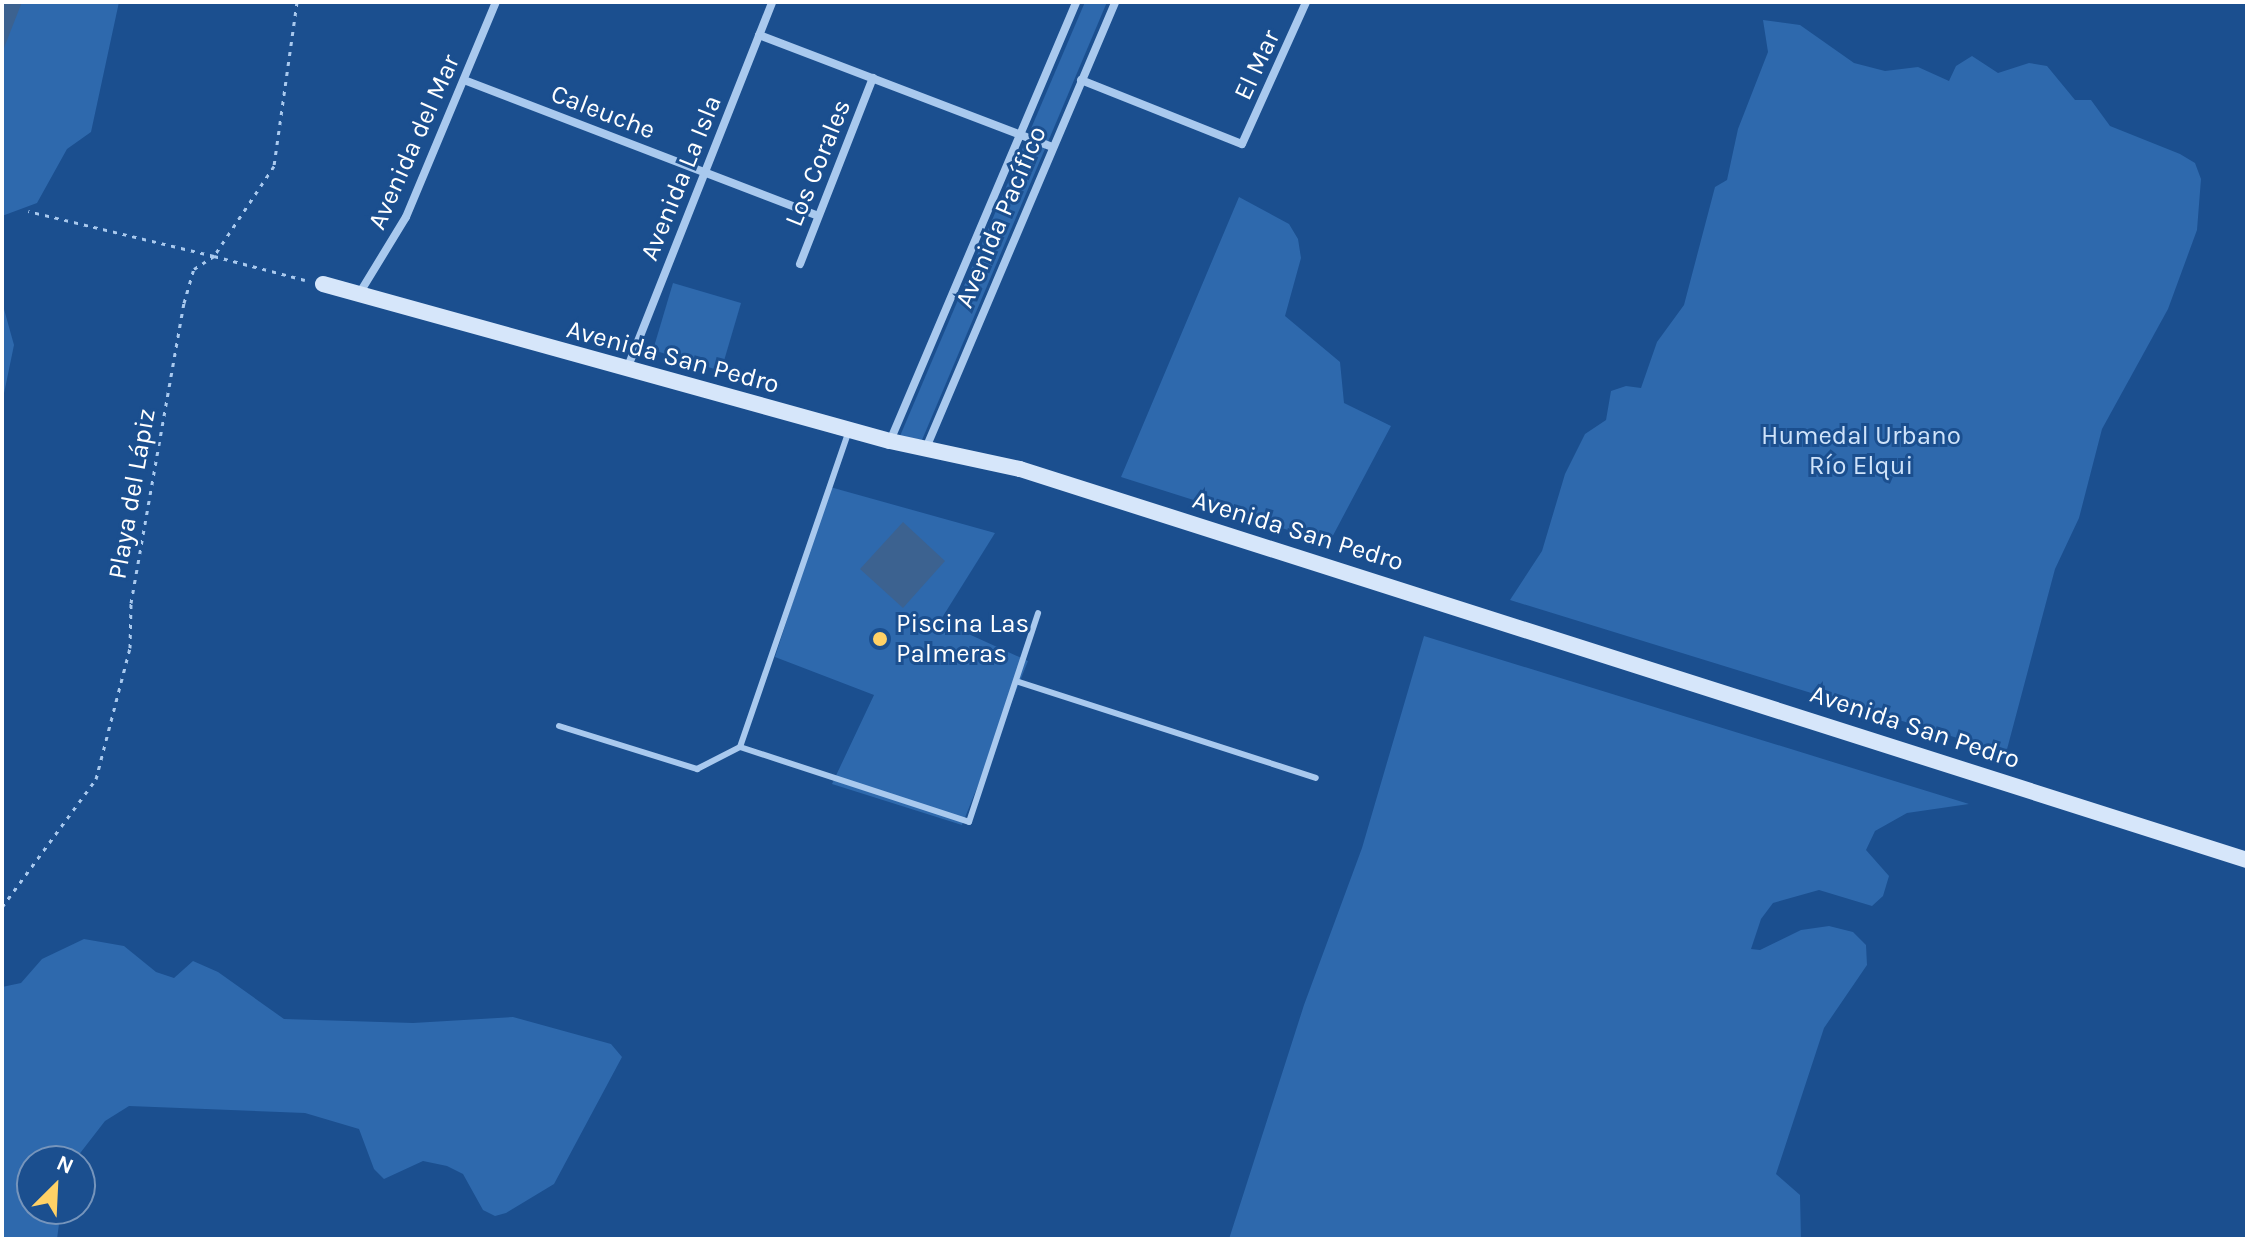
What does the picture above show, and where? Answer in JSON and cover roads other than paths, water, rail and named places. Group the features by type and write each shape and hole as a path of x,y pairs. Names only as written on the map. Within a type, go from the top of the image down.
{"street":[{"name":"Avenida del Mar","path":"359,294 406,217 496,2"},
{"name":"Avenida La Isla","path":"627,370 772,2"},
{"name":"Avenida Pacífico","path":"890,441 1076,2"},
{"name":"Avenida Pacífico","path":"926,448 1115,2"},
{"name":"El Mar","path":"1081,80 1242,144 1306,2"},
{"name":"Los Corales","path":"759,35 1052,147"},
{"name":"Los Corales","path":"800,264 873,78"},
{"name":"Caleuche","path":"464,80 818,216"},
{"name":"Avenida San Pedro","path":"323,284 890,441 1035,474 2247,860"}],"lane":[{"path":"559,726 697,769 740,747 849,430"},
{"path":"740,747 969,822 1038,613"},
{"path":"1016,681 1316,778"}],"place":[{"name":"Piscina Las Palmeras","path":"880,639"}],"park label":[{"name":"Humedal Urbano Río Elqui","path":"1861,451"}]}
